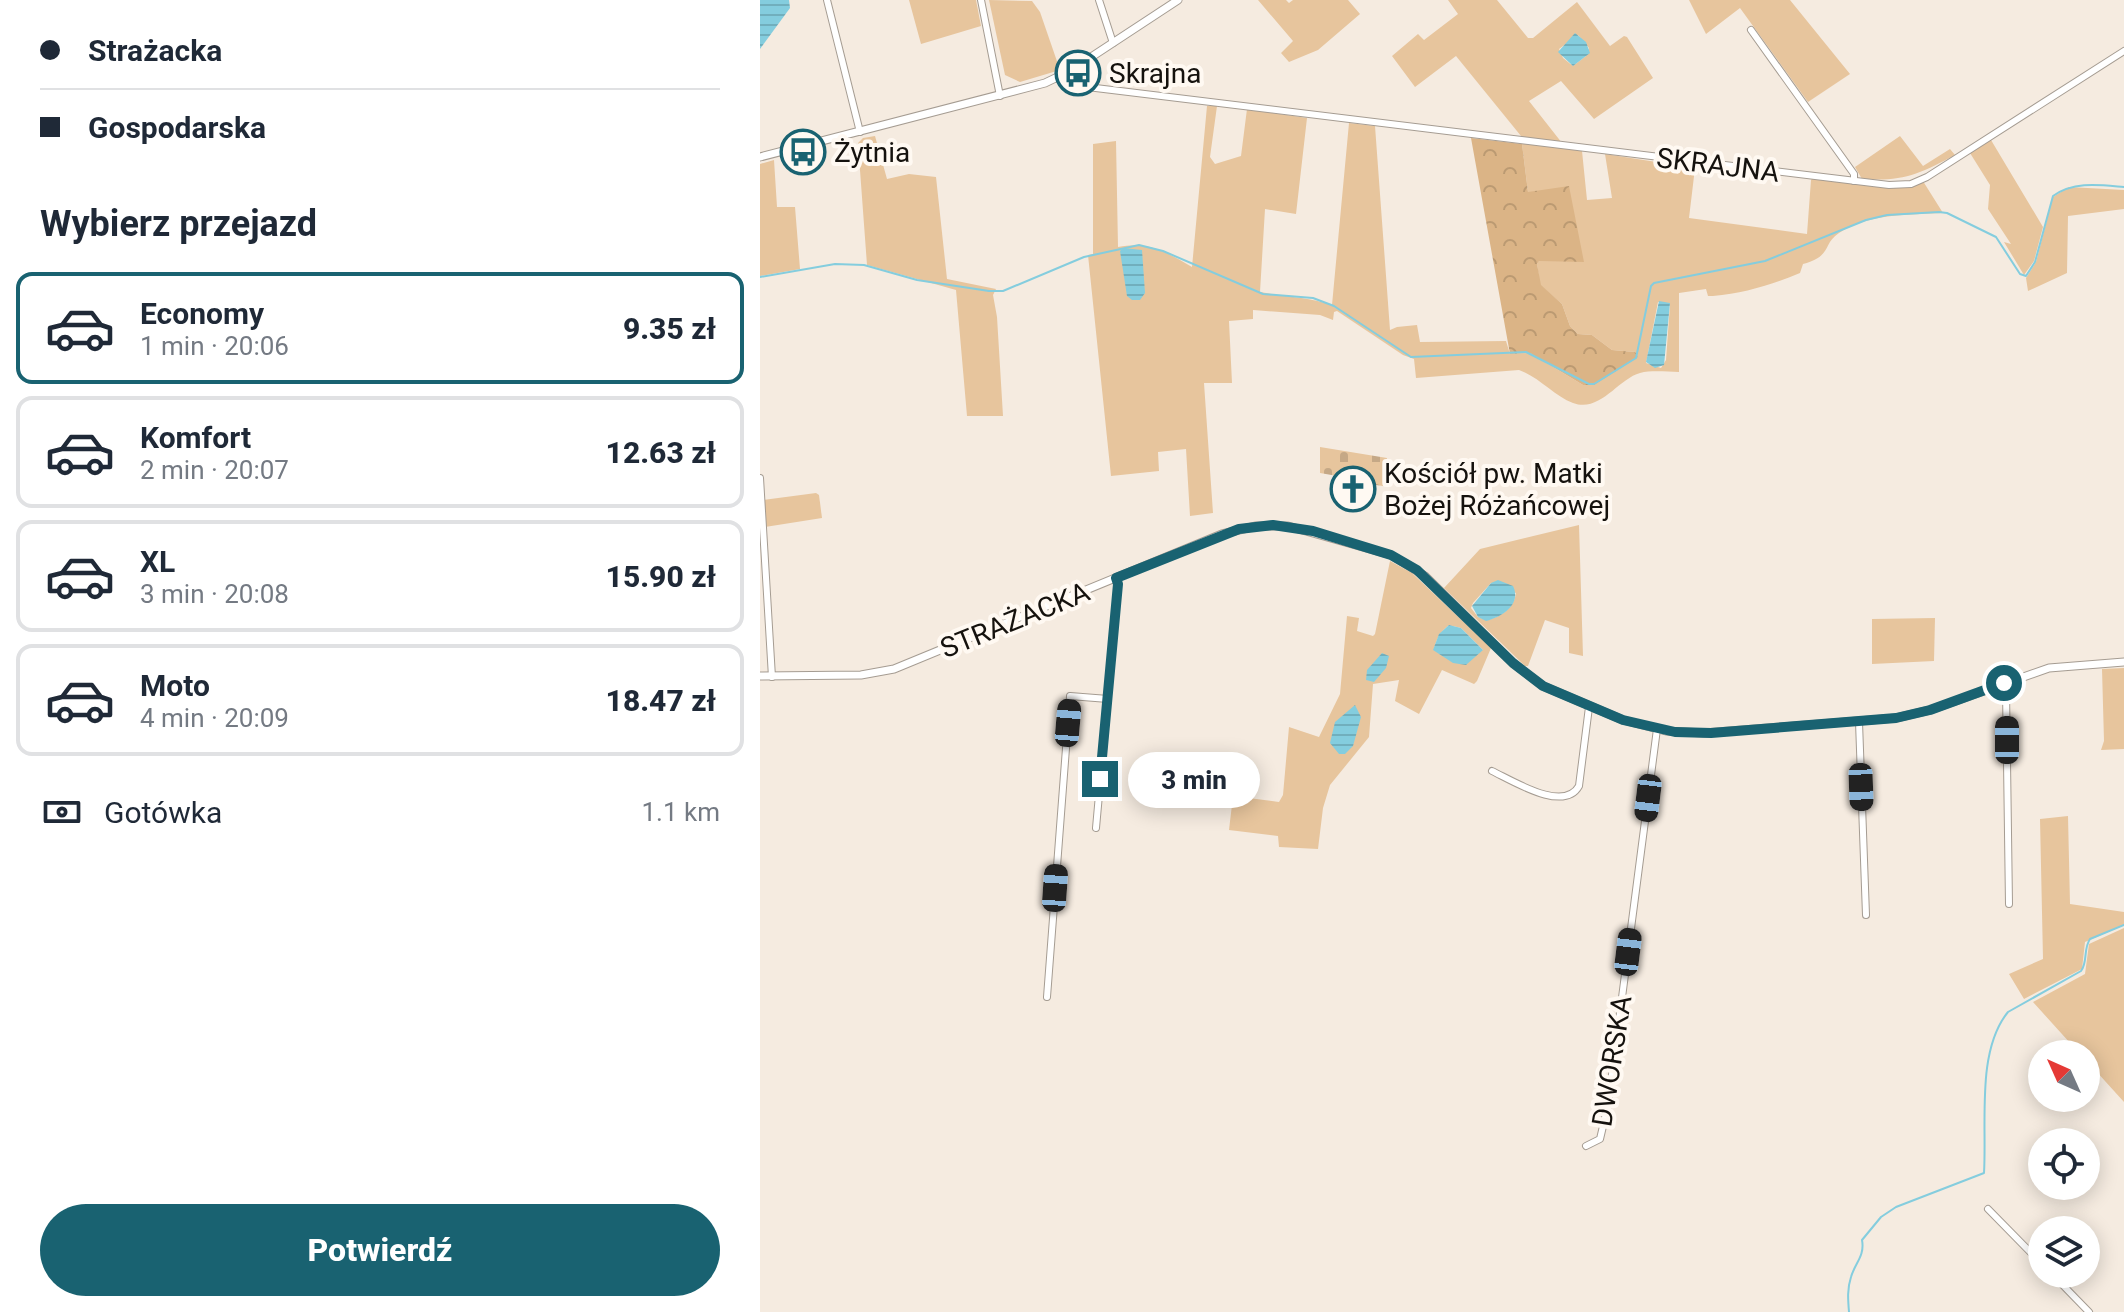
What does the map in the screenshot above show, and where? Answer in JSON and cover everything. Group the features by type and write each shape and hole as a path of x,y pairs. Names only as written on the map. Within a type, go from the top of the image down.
{"street":[{"path":"827,0 860,132"},
{"path":"981,0 1000,96"},
{"path":"1099,0 1113,43"},
{"path":"760,157 1000,96 1061,76 1178,0"},
{"path":"1751,30 1854,174 1854,181"},
{"name":"SKRAJNA","path":"1061,76 1071,85 1889,185 1911,184 1927,177 2124,51"},
{"path":"760,478 772,677"},
{"name":"STRAŻACKA","path":"760,676 861,675 894,669 1231,531 1265,525 1302,528 1381,552 1410,565 1525,674 1552,691 1589,707 1657,729 1704,733 1859,722 1919,713 2062,666 2124,662"},
{"path":"1096,828 1118,584 1116,578"},
{"path":"2004,683 2009,904"},
{"path":"1047,997 1070,696 1108,699"},
{"path":"1492,771 1548,795 1572,796 1579,786 1589,707"},
{"path":"1859,722 1866,915"},
{"name":"DWORSKA","path":"1586,1146 1600,1139 1608,1105 1657,729"},
{"path":"1988,1209 2028,1250"},
{"path":"2066,1288 2089,1312"}],"green space":[{"path":"909,0 976,0 981,26 921,44"},
{"path":"989,0 1032,1 1040,12 1060,70 1020,82 1005,75"},
{"path":"1258,0 1286,0 1289,3 1293,0 1348,0 1360,14 1318,50 1289,62 1281,53 1293,41"},
{"path":"1448,0 1497,0 1528,38 1533,38 1577,2 1610,46 1627,37 1653,78 1594,119 1561,81 1529,101 1562,143 1582,151 1587,200 1612,198 1605,154 1695,168 1689,218 1807,234 1811,180 1815,176 1893,185 1921,178 1943,213 1890,216 1851,226 1834,237 1823,254 1803,264 1800,273 1768,285 1713,296 1708,296 1706,289 1679,293 1679,372 1640,373 1600,399 1583,405 1566,400 1519,370 1416,378 1414,359 1403,355 1337,311 1333,320 1320,315 1253,310 1253,319 1229,321 1232,383 1204,383 1213,513 1190,516 1186,449 1158,452 1159,471 1111,476 1088,255 1093,254 1093,144 1116,141 1118,247 1157,249 1192,267 1207,106 1217,106 1210,157 1215,164 1241,156 1247,109 1307,118 1296,214 1265,209 1260,292 1332,305 1349,123 1375,126 1390,330 1417,325 1420,342 1506,341 1510,354 1530,353 1583,385 1635,352 1612,350 1592,335 1578,334 1570,326 1562,304 1540,285 1539,260 1583,261 1528,192 1521,136 1456,56 1415,87 1392,56 1418,34 1424,40 1458,14","holes":["1578,35 1589,48 1586,56 1573,66 1563,58 1559,49","1658,302 1670,304 1666,360 1661,368 1646,363"]},
{"path":"1689,0 1790,0 1850,74 1808,102 1740,8 1706,34"},
{"path":"875,136 887,179 909,174 936,177 947,279 996,289 993,295 1003,416 967,416 956,290 867,265 858,143 863,138"},
{"path":"1900,136 1923,166 1950,149 1955,155 1910,175 1862,179 1855,167"},
{"path":"1471,138 1522,144 1528,192 1569,186 1584,262 1539,261 1541,285 1562,304 1570,326 1578,334 1592,335 1612,350 1635,352 1638,357 1594,385 1583,385 1530,353 1510,354"},
{"path":"1991,140 2043,227 2034,261 2024,275 2004,242 2011,244 1988,209 1990,185 1970,153"},
{"path":"774,160 777,207 795,207 800,269 760,276 760,164"},
{"path":"2069,187 2124,190 2124,209 2068,216 2067,273 2028,291 2026,278 2036,262 2053,197"},
{"path":"1320,447 1387,458 1383,486 1320,473"},
{"path":"819,495 822,518 765,527 763,500"},
{"path":"1579,525 1583,656 1569,653 1569,628 1545,620 1528,666 1525,666 1444,588 1480,549","holes":["1491,583 1516,593 1509,608 1491,619 1478,617 1471,608"]},
{"path":"1390,561 1412,573 1491,648 1474,684 1442,670 1419,714 1395,701 1399,680 1373,684 1369,737 1330,785 1323,808 1318,849 1279,847 1278,836 1229,830 1233,796 1279,802 1283,795 1289,727 1319,737 1340,694 1347,616 1359,618 1357,631 1375,634","holes":["1449,625 1461,628 1483,650 1434,650 1439,636"]},
{"path":"1935,618 1934,661 1872,664 1872,619"},
{"path":"2124,668 2124,749 2101,750 2104,741 2102,669"},
{"path":"2068,816 2070,904 2124,912 2124,925 2085,942 2082,969 2024,999 2009,974 2043,959 2040,819"},
{"path":"2124,928 2124,1102 2100,1075 2100,1040 2067,1040 2033,1002 2085,974 2089,944"}],"water":[{"path":"760,0 789,0 790,8 760,49"},
{"path":"1575,33 1586,42 1590,53 1573,66 1558,52"},
{"path":"1123,248 1142,250 1145,293 1140,300 1127,296 1120,251"},
{"path":"1659,301 1670,303 1664,365 1655,368 1646,362"},
{"path":"1498,580 1513,586 1515,598 1504,613 1486,621 1478,617 1472,606 1491,583"},
{"path":"1449,625 1461,628 1483,650 1466,665 1453,663 1433,650 1439,634"},
{"path":"1382,653 1389,656 1386,668 1374,682 1366,680 1367,670"},
{"path":"1355,705 1361,717 1353,746 1345,754 1339,754 1330,743 1335,722"}],"waterway":[{"path":"760,277 835,264 864,265 917,280 1003,291 1084,257 1139,245 1163,251 1263,294 1313,298 1334,306 1411,357 1526,352 1594,384 1636,358 1654,283 1765,261 1866,220 1887,215 1939,212 1996,237 2020,274 2026,276 2035,262 2053,196 2078,186 2124,187"},
{"path":"1849,1312 1849,1286 1861,1255 1862,1240 1881,1217 1896,1207 1984,1173 1987,1067 1998,1028 2008,1012 2081,971 2090,939 2124,925"}],"place":[{"name":"Skrajna","path":"1078,73"},
{"name":"Żytnia","path":"803,152"},
{"name":"Kościół pw. Matki Bożej Różańcowej","path":"1353,489"}],"route":[{"path":"1100,779 1118,584 1116,578 1222,534 1256,526 1302,528 1397,558 1425,576 1513,663 1537,682 1567,698 1623,720 1657,729 1704,733 1896,718 1930,710 2004,683"}]}
